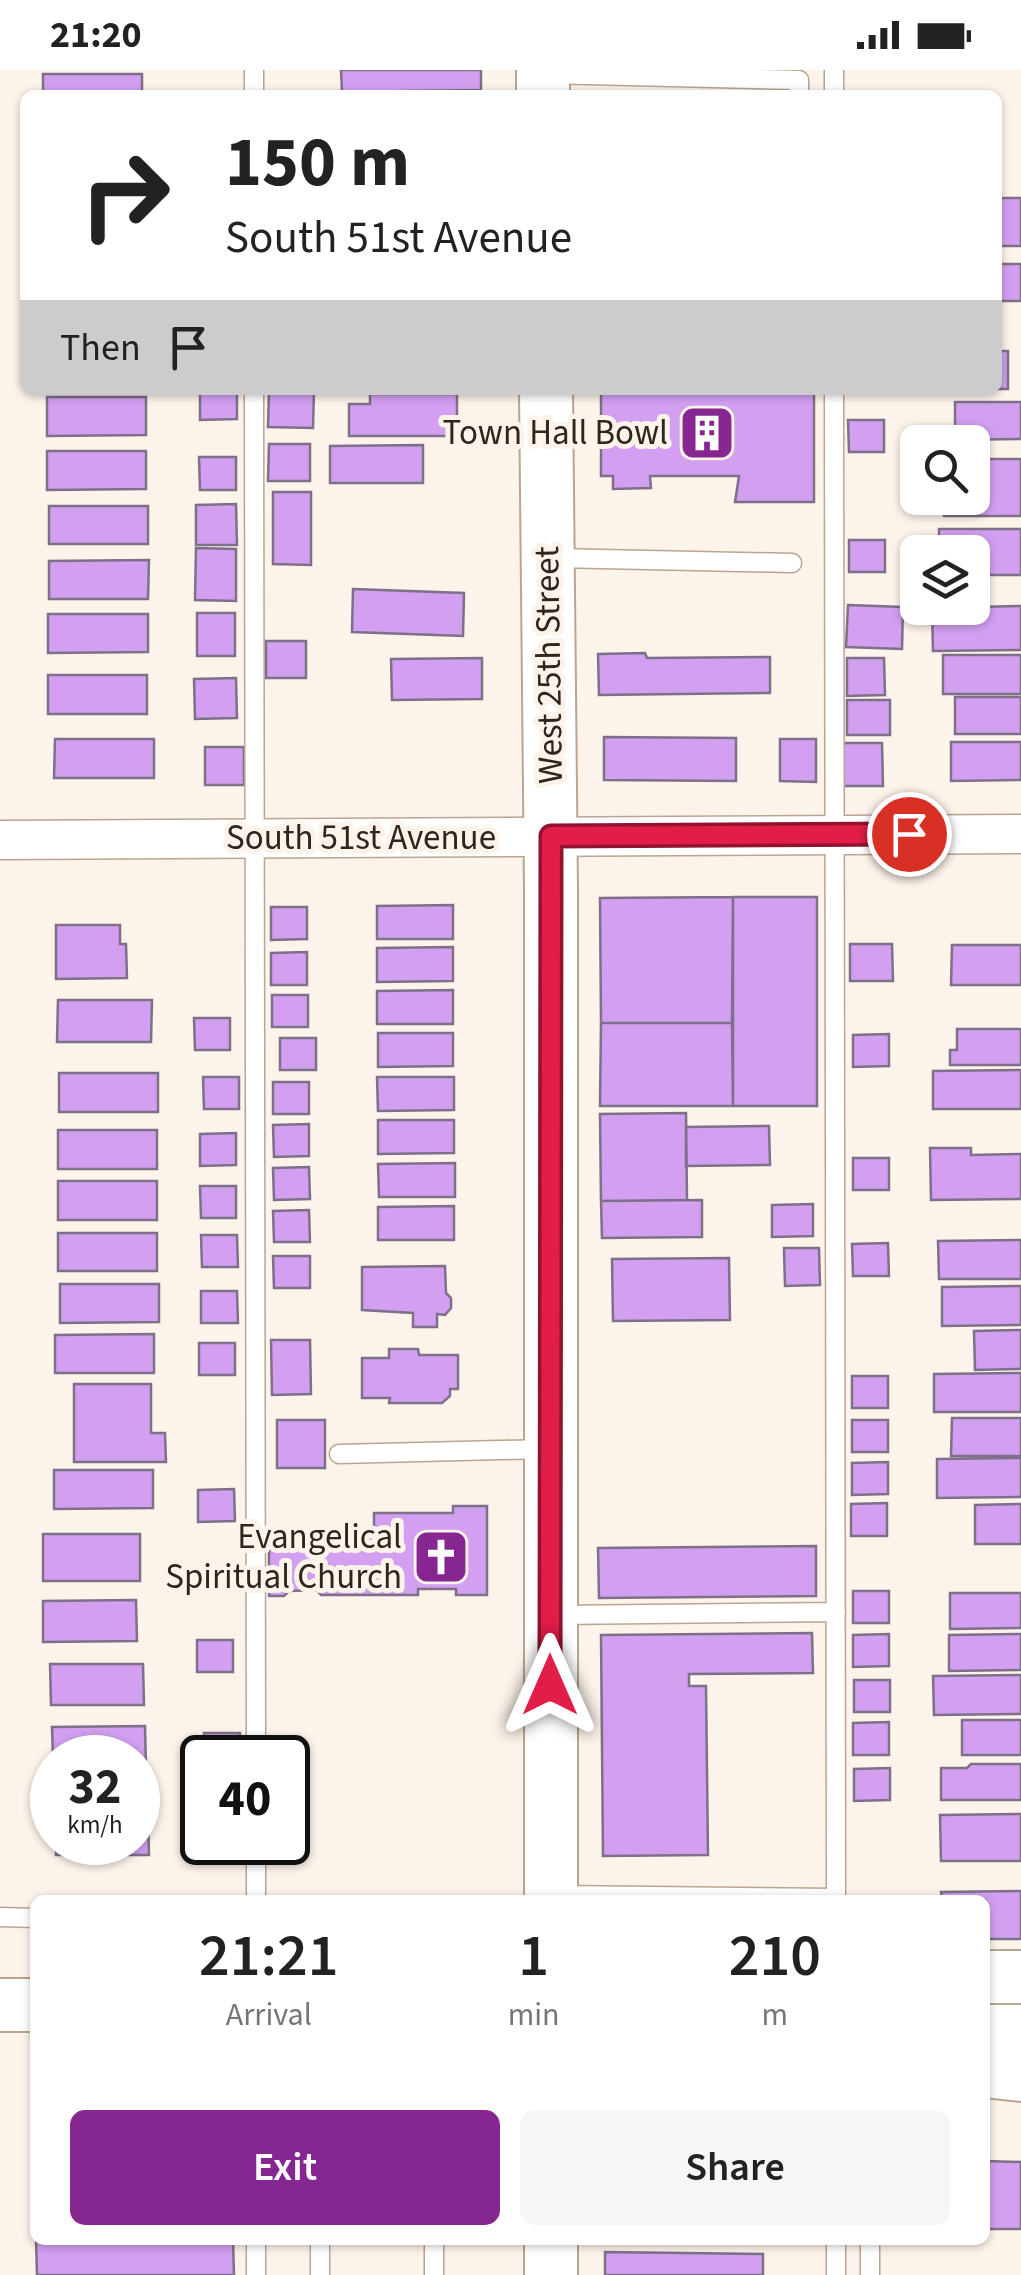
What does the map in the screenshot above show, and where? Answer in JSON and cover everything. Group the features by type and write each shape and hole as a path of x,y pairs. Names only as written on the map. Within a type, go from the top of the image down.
{"street":[{"name":"West 25th Street","path":"546,395 551,836 550,1895"},
{"name":"South 51st Avenue","path":"0,840 1021,834"},
{"path":"990,1976 1021,1977"},
{"path":"0,2005 30,2004"},
{"path":"990,2031 1021,2031"},
{"path":"990,2072 1021,2075"},
{"path":"550,2245 550,2275"}],"lane":[{"path":"543,80 800,80 799,90"},
{"path":"254,395 256,1735"},
{"path":"834,395 836,1895"},
{"path":"548,558 792,563"},
{"path":"339,1454 551,1448"},
{"path":"550,1614 836,1612"},
{"path":"256,1865 256,1895"},
{"path":"0,1918 30,1918"},
{"path":"256,2245 256,2275"},
{"path":"320,2245 320,2275"},
{"path":"434,2245 434,2275"},
{"path":"836,2245 836,2275"},
{"path":"870,2245 870,2275"}],"building":[{"path":"341,70 481,70 481,90 342,90"},
{"path":"43,74 142,74 142,90 43,90"},
{"path":"1002,198 1021,198 1021,246 1002,246"},
{"path":"1002,264 1021,264 1021,301 1002,301"},
{"path":"1002,351 1008,351 1008,389 1002,389"},
{"path":"200,395 237,395 237,419 200,420"},
{"path":"269,395 314,395 313,428 268,427"},
{"path":"370,395 457,395 457,436 349,436 349,404 370,404"},
{"name":"Town Hall Bowl","path":"601,395 814,395 814,502 735,502 739,476 650,476 651,488 613,489 613,476 601,476"},
{"path":"47,397 146,397 146,435 47,436"},
{"path":"955,402 1021,402 1021,439 990,439 990,425 955,425"},
{"path":"848,420 884,420 884,452 849,452"},
{"path":"269,444 310,444 310,481 268,481"},
{"path":"423,445 423,483 330,483 330,446"},
{"path":"47,451 146,451 146,489 47,490"},
{"path":"199,457 236,457 236,490 200,490"},
{"path":"990,459 1021,459 1021,516 944,516 990,515"},
{"path":"273,492 311,492 311,565 273,564"},
{"path":"236,504 237,545 196,545 196,505"},
{"path":"49,506 148,506 148,544 49,544"},
{"path":"939,529 1021,529 1021,575 990,575 990,535 939,535"},
{"path":"849,540 885,540 885,572 849,572"},
{"path":"196,548 236,549 236,601 195,600"},
{"path":"149,560 148,599 49,599 49,561"},
{"path":"353,589 464,593 463,636 352,632"},
{"path":"848,605 900,607 902,649 846,647"},
{"path":"1021,606 1021,650 933,651 932,625 990,625 990,607"},
{"path":"197,613 235,613 235,656 197,656"},
{"path":"48,614 148,614 148,652 48,653"},
{"path":"266,641 306,641 306,678 266,678"},
{"path":"645,653 647,658 770,657 770,693 599,695 598,654"},
{"path":"943,655 1021,655 1021,694 943,694"},
{"path":"482,658 482,699 392,700 391,659"},
{"path":"847,658 884,658 885,695 847,696"},
{"path":"48,675 147,675 147,714 48,714"},
{"path":"236,678 237,718 195,719 194,679"},
{"path":"955,697 1021,697 1021,734 955,734"},
{"path":"847,700 890,700 890,735 847,735"},
{"path":"604,737 736,738 736,781 604,780"},
{"path":"55,739 154,739 154,778 54,778"},
{"path":"780,739 816,739 816,782 780,781"},
{"path":"951,742 1021,742 1021,780 951,781"},
{"path":"843,743 882,743 883,786 844,786"},
{"path":"205,747 244,747 244,785 205,785"},
{"path":"733,897 732,1023 601,1023 600,898"},
{"path":"733,897 817,897 817,1106 733,1106"},
{"path":"453,905 453,939 377,939 377,906"},
{"path":"271,907 307,907 307,939 271,940"},
{"path":"56,925 120,925 120,944 126,944 127,978 56,979"},
{"path":"850,944 892,944 893,981 850,981"},
{"path":"952,945 1021,945 1021,985 951,985"},
{"path":"453,947 453,981 377,982 377,948"},
{"path":"307,952 307,985 271,985 271,953"},
{"path":"453,990 453,1024 377,1024 377,991"},
{"path":"272,995 308,995 308,1027 272,1027"},
{"path":"58,1000 152,1000 151,1042 57,1042"},
{"path":"194,1018 230,1018 230,1050 195,1050"},
{"path":"601,1023 732,1023 733,1106 600,1106"},
{"path":"957,1029 1021,1029 1021,1065 950,1065 950,1050 957,1050"},
{"path":"378,1033 453,1033 453,1066 378,1067"},
{"path":"889,1034 889,1066 853,1067 853,1035"},
{"path":"280,1038 316,1038 316,1070 280,1070"},
{"path":"1021,1070 1021,1109 933,1109 933,1071"},
{"path":"59,1073 158,1073 158,1112 59,1112"},
{"path":"203,1077 239,1077 239,1109 204,1109"},
{"path":"377,1077 454,1077 454,1110 378,1111"},
{"path":"273,1082 309,1082 309,1114 273,1114"},
{"path":"686,1113 687,1200 601,1201 600,1114"},
{"path":"378,1120 454,1120 454,1153 378,1154"},
{"path":"309,1124 309,1156 274,1157 273,1125"},
{"path":"769,1126 770,1165 686,1166 686,1127"},
{"path":"58,1130 157,1130 157,1169 58,1169"},
{"path":"236,1133 236,1165 200,1166 200,1134"},
{"path":"930,1148 971,1148 971,1155 1021,1154 1021,1199 931,1200"},
{"path":"853,1158 889,1158 889,1190 853,1190"},
{"path":"455,1163 455,1197 379,1197 378,1164"},
{"path":"309,1167 310,1199 274,1200 273,1168"},
{"path":"58,1181 157,1181 157,1220 58,1220"},
{"path":"200,1186 236,1186 236,1218 201,1218"},
{"path":"702,1200 702,1237 602,1238 601,1201"},
{"path":"813,1204 813,1236 772,1237 772,1205"},
{"path":"454,1206 454,1240 378,1240 378,1207"},
{"path":"309,1210 310,1242 274,1242 273,1211"},
{"path":"58,1233 157,1233 157,1271 58,1271"},
{"path":"201,1235 237,1235 238,1267 202,1267"},
{"path":"1021,1240 1021,1279 939,1279 938,1241"},
{"path":"888,1243 889,1276 853,1276 852,1244"},
{"path":"784,1248 819,1248 820,1285 785,1286"},
{"path":"273,1256 310,1256 310,1288 274,1288"},
{"path":"729,1258 730,1320 613,1321 612,1259"},
{"path":"445,1266 451,1308 445,1315 437,1314 437,1327 413,1327 413,1313 362,1310 362,1267"},
{"path":"60,1284 159,1284 159,1322 60,1323"},
{"path":"1021,1286 1021,1325 942,1326 942,1287"},
{"path":"201,1291 237,1291 238,1323 201,1323"},
{"path":"1021,1330 1021,1369 975,1370 974,1331"},
{"path":"154,1334 154,1373 55,1373 55,1335"},
{"path":"271,1340 310,1340 311,1394 272,1395"},
{"path":"199,1343 235,1343 235,1375 199,1375"},
{"path":"389,1349 418,1349 419,1355 458,1355 458,1389 450,1389 450,1396 442,1403 389,1403 390,1398 362,1398 362,1358 389,1358"},
{"path":"1021,1373 1021,1412 934,1412 934,1374"},
{"path":"852,1376 888,1376 888,1408 852,1408"},
{"path":"74,1384 151,1384 151,1433 165,1433 166,1462 74,1462"},
{"path":"952,1418 1021,1418 1021,1456 951,1456"},
{"path":"277,1420 325,1420 325,1468 277,1468"},
{"path":"852,1420 888,1420 888,1452 852,1452"},
{"path":"1021,1458 1021,1497 937,1498 937,1459"},
{"path":"888,1462 888,1494 852,1495 852,1463"},
{"path":"54,1470 153,1470 153,1508 54,1509"},
{"path":"234,1489 235,1521 198,1522 198,1490"},
{"path":"887,1503 887,1536 851,1536 851,1504"},
{"path":"1021,1504 1021,1544 975,1544 975,1505"},
{"path":"453,1506 487,1506 487,1595 456,1595 456,1589 418,1589 418,1595 321,1595 317,1590 269,1596 269,1550 278,1549 278,1539 300,1539 300,1549 322,1549 323,1534 374,1534 374,1513 453,1513"},
{"path":"43,1534 140,1534 140,1581 43,1581"},
{"path":"816,1546 816,1596 599,1598 598,1548"},
{"path":"853,1591 889,1591 889,1623 853,1623"},
{"path":"950,1593 1021,1593 1021,1628 950,1629"},
{"path":"136,1600 137,1641 43,1642 43,1601"},
{"path":"812,1633 813,1673 689,1674 689,1686 706,1686 708,1855 603,1856 601,1635"},
{"path":"889,1634 889,1666 853,1667 853,1635"},
{"path":"1021,1634 1021,1670 949,1671 949,1635"},
{"path":"197,1640 233,1640 233,1672 197,1672"},
{"path":"50,1664 143,1664 144,1705 51,1705"},
{"path":"1021,1675 1021,1714 934,1715 933,1676"},
{"path":"854,1680 890,1680 890,1712 854,1712"},
{"path":"962,1720 1021,1720 1021,1755 962,1755"},
{"path":"889,1722 889,1755 853,1755 853,1723"},
{"path":"145,1726 145,1735 52,1735 52,1727"},
{"path":"204,1733 240,1733 240,1735"},
{"path":"971,1764 1021,1764 1021,1800 941,1800 941,1768 967,1768"},
{"path":"890,1768 890,1800 854,1801 854,1769"},
{"path":"1021,1814 1021,1861 941,1861 940,1815"},
{"path":"1021,1891 1021,1939 990,1939 990,1895 941,1892"},
{"path":"990,2161 1021,2162 1021,2229 990,2229"},
{"path":"36,2245 233,2245 234,2275 37,2275"},
{"path":"605,2252 763,2254 763,2275 605,2275"}],"place":[{"name":"Town Hall Bowl","path":"707,433"},
{"name":"Evangelical Spiritual Church","path":"441,1557"}],"route":[{"path":"550,1685 551,836 909,834"}]}
